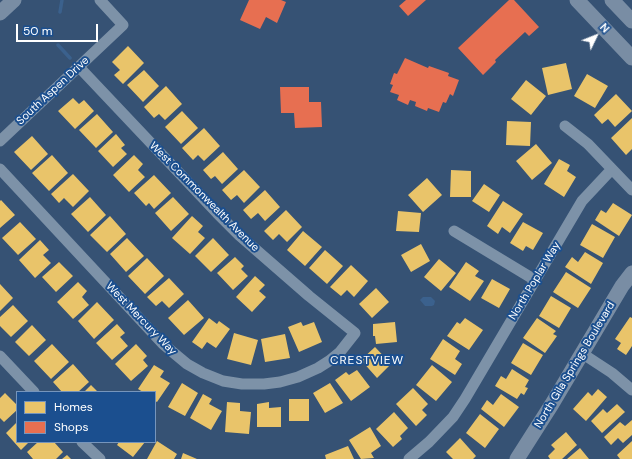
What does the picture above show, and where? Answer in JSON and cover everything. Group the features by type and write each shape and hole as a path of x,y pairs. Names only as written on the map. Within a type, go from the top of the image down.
{"street":[{"path":"0,13 14,0"},
{"name":"South Aspen Drive","path":"0,141 123,25 100,0"},
{"path":"578,0 632,58"},
{"path":"612,0 632,21"},
{"name":"West Commonwealth Avenue","path":"79,67 239,235 309,296 355,333"},
{"path":"565,126 588,144 632,190"},
{"name":"West Mercury Way","path":"0,169 163,344 187,364 203,373 223,381 242,384 280,382 298,377 318,368 340,352 355,333"},
{"name":"North Poplar Way","path":"409,459 429,442 453,417 582,201 612,169"},
{"path":"454,231 535,280"},
{"name":"North Gila Springs Boulevard","path":"518,459 583,354 622,286 632,273"},
{"path":"583,354 612,373 632,390"},
{"path":"0,356 33,391"},
{"path":"83,443 100,459"}],"water":[{"path":"423,297 431,297 435,301 434,305 425,306 420,300"}],"building: Homes":[{"path":"128,46 144,63 123,84 114,75 120,70 112,62"},
{"path":"566,63 572,89 548,95 542,68"},
{"path":"144,70 159,86 143,102 127,85"},
{"path":"587,74 608,86 595,108 574,96"},
{"path":"526,80 546,96 531,115 511,99"},
{"path":"166,86 182,104 165,120 159,114 154,118 144,107"},
{"path":"616,94 632,111 615,127 608,119 602,124 594,115"},
{"path":"73,98 79,104 84,100 94,111 75,129 58,111"},
{"path":"182,111 198,128 181,144 165,127"},
{"path":"97,114 113,132 96,148 79,130"},
{"path":"632,118 632,149 626,155 611,138"},
{"path":"507,121 531,122 530,146 506,145"},
{"path":"204,128 220,146 204,161 198,155 193,160 182,148"},
{"path":"116,134 125,145 121,148 127,154 113,167 98,151"},
{"path":"32,136 48,154 31,170 14,152"},
{"path":"536,144 552,163 532,180 516,161"},
{"path":"223,152 238,169 222,184 215,176 211,179 203,170"},
{"path":"52,155 68,173 49,191 32,173"},
{"path":"134,155 143,164 138,170 145,177 129,192 113,175"},
{"path":"559,159 570,165 567,171 576,177 564,197 544,184"},
{"path":"244,170 260,187 244,203 237,195 231,200 222,190"},
{"path":"451,170 471,171 471,197 450,197"},
{"path":"73,174 89,191 73,207 64,198 59,203 51,194"},
{"path":"154,175 171,193 154,209 149,203 146,206 134,193"},
{"path":"427,178 442,195 423,212 408,195"},
{"path":"484,184 500,195 489,212 472,201"},
{"path":"265,190 280,207 265,221 258,213 251,219 243,210"},
{"path":"90,197 106,215 88,232 71,214"},
{"path":"173,197 189,214 171,231 155,213"},
{"path":"1,200 15,215 0,228 0,201"},
{"path":"503,201 523,214 510,233 502,227 498,234 487,226"},
{"path":"613,203 632,215 619,236 595,220 601,210 606,213"},
{"path":"286,210 302,227 287,242 279,234 273,240 264,231"},
{"path":"398,211 421,213 419,232 396,231"},
{"path":"110,216 126,234 107,252 90,235"},
{"path":"192,216 203,226 198,232 205,238 190,254 172,238"},
{"path":"20,222 36,239 18,255 2,238"},
{"path":"523,222 543,233 533,250 526,246 523,251 510,243"},
{"path":"592,224 615,237 603,258 580,245"},
{"path":"303,231 322,247 305,266 287,250"},
{"path":"127,238 144,256 126,272 110,254"},
{"path":"213,238 229,255 211,272 195,256"},
{"path":"40,240 49,250 43,255 51,263 35,278 19,260"},
{"path":"421,244 430,261 411,272 401,255"},
{"path":"325,250 343,266 327,284 309,268"},
{"path":"585,252 603,263 591,284 565,267 572,257 578,262"},
{"path":"235,257 244,266 241,269 248,276 233,290 217,273"},
{"path":"147,258 164,276 145,294 128,276"},
{"path":"439,259 456,273 441,291 424,277"},
{"path":"59,262 73,276 56,292 42,277"},
{"path":"466,262 479,271 475,276 484,281 470,301 449,287"},
{"path":"351,265 368,281 354,297 347,290 341,296 330,287"},
{"path":"566,272 591,288 578,308 553,292"},
{"path":"255,276 265,285 259,291 266,297 252,312 236,297"},
{"path":"169,278 184,294 169,308 162,301 156,306 147,297"},
{"path":"492,279 510,289 499,308 481,298"},
{"path":"78,282 87,291 82,297 89,305 73,319 57,302"},
{"path":"0,284 13,298 0,311"},
{"path":"376,288 389,302 372,318 359,304"},
{"path":"551,296 571,308 559,328 539,316"},
{"path":"188,300 204,318 184,335 168,318"},
{"path":"97,302 114,320 94,339 78,321"},
{"path":"13,305 28,321 11,337 0,326 0,317"},
{"path":"630,317 632,318 632,346 626,355 617,349 621,343 615,339"},
{"path":"209,318 217,324 219,321 230,329 216,348 207,342 202,349 192,342"},
{"path":"465,318 483,330 469,350 447,336 457,322 460,324"},
{"path":"537,318 556,331 553,334 557,336 545,353 523,338"},
{"path":"301,322 303,326 314,322 322,342 299,352 288,327"},
{"path":"395,322 397,342 376,344 375,336 373,336 373,324"},
{"path":"117,324 125,333 120,337 128,346 112,360 96,343"},
{"path":"32,325 46,340 29,356 15,342"},
{"path":"234,333 258,340 251,365 227,359"},
{"path":"285,334 290,358 265,362 261,339"},
{"path":"443,339 460,351 455,359 462,364 455,375 430,359"},
{"path":"523,343 543,355 531,375 511,363"},
{"path":"52,344 69,362 51,379 34,361"},
{"path":"136,344 147,356 143,360 148,366 131,381 115,364"},
{"path":"375,347 391,364 377,378 361,360"},
{"path":"73,364 89,382 79,391 61,391 53,382"},
{"path":"154,365 164,371 160,377 170,383 157,402 156,391 141,391 138,389"},
{"path":"432,365 452,382 436,401 416,385"},
{"path":"512,369 529,380 525,387 528,388 524,395 521,393 517,399 495,386 501,376 506,379"},
{"path":"357,370 370,387 351,401 335,380 346,372 349,375"},
{"path":"182,383 198,393 185,416 168,407"},
{"path":"330,383 343,403 325,413 313,393"},
{"path":"91,385 97,391 85,391"},
{"path":"413,388 428,404 422,410 427,415 416,426 396,404"},
{"path":"598,389 607,397 586,421 573,409 588,392 592,396"},
{"path":"5,393 16,404 16,411 4,422 0,418 0,398"},
{"path":"203,394 212,399 209,404 222,411 211,430 190,418"},
{"path":"501,394 519,407 504,427 481,409 487,400 493,405"},
{"path":"289,399 309,399 309,421 289,421"},
{"path":"227,402 240,403 240,411 251,412 249,434 225,432"},
{"path":"269,402 269,408 281,407 281,427 257,427 257,404"},
{"path":"617,404 625,412 602,433 591,421 603,409 607,413"},
{"path":"394,412 408,428 400,436 402,439 393,447 376,429"},
{"path":"480,414 499,429 485,448 466,433"},
{"path":"632,420 632,435 623,443 618,438 611,445 604,437 620,422 625,426"},
{"path":"16,423 16,443 28,443 21,450 6,433"},
{"path":"370,427 381,446 371,453 374,458 361,459 349,440"},
{"path":"566,432 577,445 562,459 550,459 548,456 555,449 551,445"},
{"path":"460,438 476,456 473,459 453,459 446,452"},
{"path":"157,441 177,454 174,459 147,459"},
{"path":"632,441 632,459 620,459 617,455"},
{"path":"37,443 55,443 63,452 56,459 33,459 27,452"},
{"path":"118,443 144,443 133,457 117,445"},
{"path":"348,446 354,459 326,459 325,455"},
{"path":"580,448 589,459 567,459"},
{"path":"183,453 197,459 181,459"},
{"path":"67,455 71,459 62,459"}],"building: Shops":[{"path":"249,0 281,0 286,2 277,23 266,17 260,29 240,20"},
{"path":"406,0 426,0 408,16 399,6"},
{"path":"509,0 514,0 539,27 529,36 525,32 495,60 496,62 483,75 458,48"},
{"path":"405,58 428,68 429,66 449,73 448,76 459,80 453,96 450,94 446,103 443,102 439,112 428,108 427,111 415,106 416,102 410,100 408,105 397,100 399,95 390,92 393,85 390,84 394,73 397,74"},
{"path":"280,87 309,87 309,102 321,102 322,127 295,128 294,113 281,113"}],"waterway":[{"path":"60,12 62,0"},
{"path":"58,45 70,58"}],"district":[{"name":"CRESTVIEW","path":"367,361"}]}
